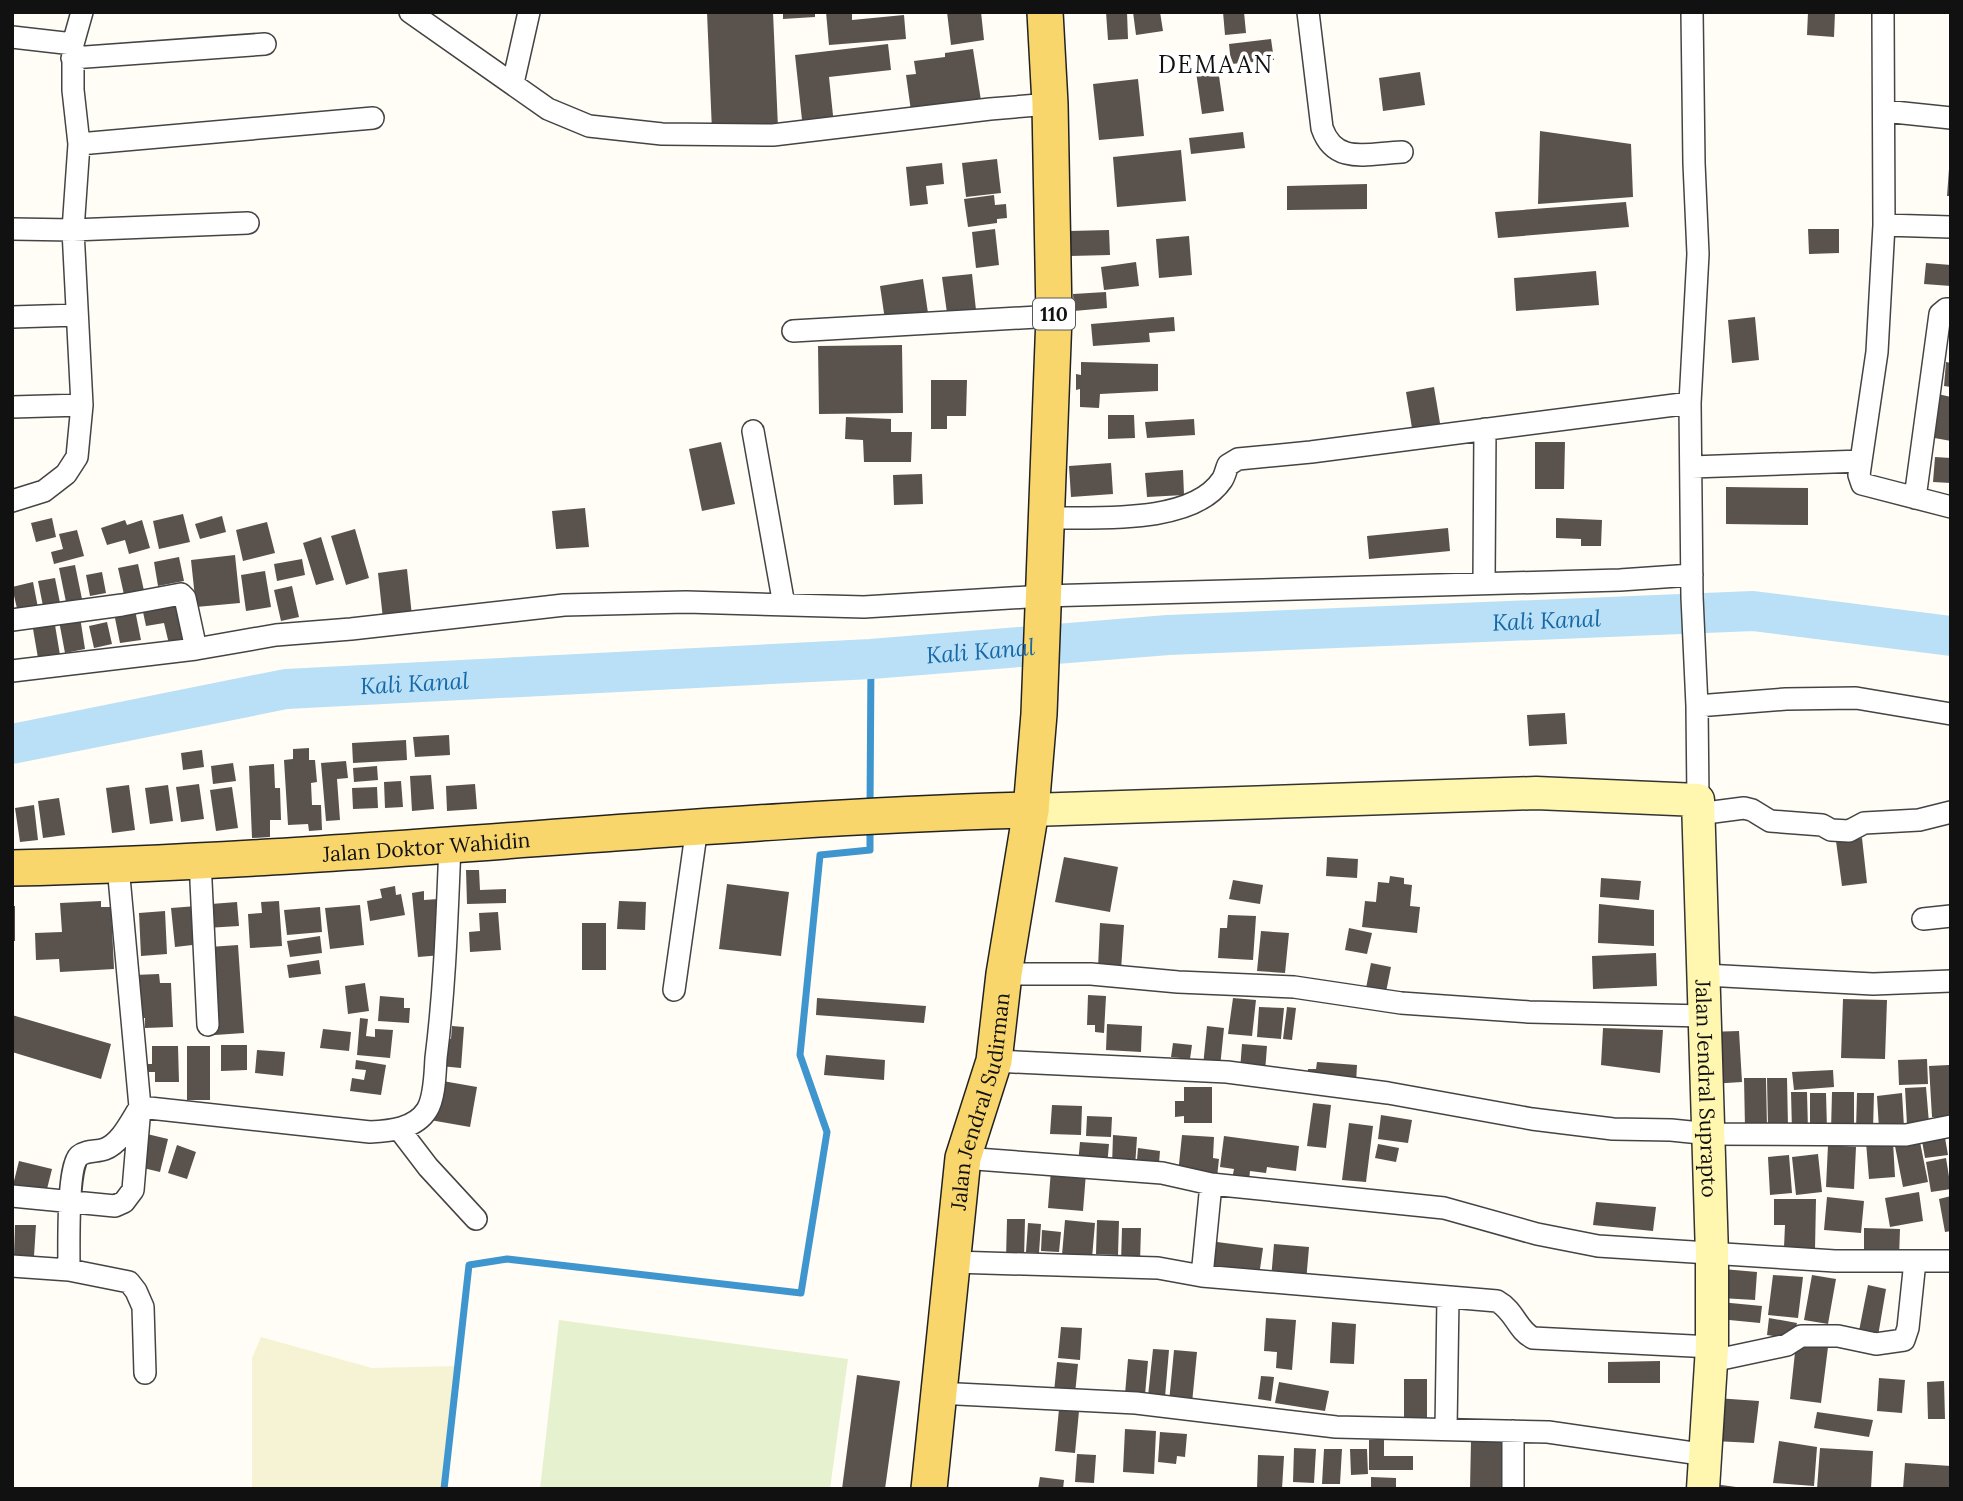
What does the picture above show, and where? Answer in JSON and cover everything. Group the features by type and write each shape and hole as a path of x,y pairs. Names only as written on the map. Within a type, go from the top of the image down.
{"main road":[{"name":"110","path":"1043,605 1054,316 1050,104 1045,12"},
{"name":"Jalan Jendral Sudirman","path":"929,1489 963,1158 994,1062 1004,974 1031,810 1039,714 1043,605"},
{"path":"1031,810 1536,793 1698,807"},
{"name":"Jalan Jendral Suprapto","path":"1698,807 1712,1255 1712,1354 1703,1489"},
{"name":"Jalan Doktor Wahidin","path":"12,868 200,861 903,813 1031,810"}],"street":[{"path":"12,501 44,491 58,482 75,463 82,405 74,230 79,144 73,51 82,12"},
{"path":"410,12 548,108 589,126 662,134 773,135 1050,104"},
{"path":"513,83 529,12"},
{"path":"1308,12 1322,128 1326,141 1332,148 1346,155 1402,152"},
{"name":"Jalan Jendral Suprapto","path":"1692,12 1698,254 1690,403 1698,807"},
{"path":"1883,12 1884,225 1877,352 1859,475 1862,484 1951,507"},
{"path":"12,37 73,51 265,44"},
{"path":"1884,111 1951,118"},
{"path":"79,144 373,118"},
{"path":"12,229 74,230 248,223"},
{"path":"1884,225 1951,227"},
{"path":"1915,498 1940,314 1951,309"},
{"path":"12,317 77,315"},
{"path":"793,331 1054,316"},
{"path":"1047,518 1148,514 1188,505 1206,496 1222,480 1228,465 1238,459 1690,403"},
{"path":"12,407 82,405"},
{"path":"1485,429 1485,583"},
{"path":"753,431 784,605"},
{"path":"1692,467 1861,461"},
{"path":"12,671 196,649 276,635 564,605 686,602 901,606 1043,605 1692,575"},
{"path":"12,620 181,594 185,598 196,649"},
{"path":"1697,696 1856,698 1951,714"},
{"path":"1698,807 1744,808 1770,821 1822,825 1830,830 1849,831 1864,823 1919,820 1951,812"},
{"path":"674,990 696,827"},
{"path":"140,1107 370,1132 399,1129 419,1119 428,1109 434,1081 444,992 450,845"},
{"path":"200,861 208,1025"},
{"path":"12,1196 115,1206 129,1199 133,1190 140,1107 118,866"},
{"path":"1923,919 1951,916"},
{"path":"1004,974 1091,974 1294,988 1401,1003 1529,1013 1704,1016"},
{"path":"1705,975 1872,984 1951,981"},
{"path":"994,1062 1227,1072 1388,1093 1532,1119 1613,1129 1710,1134 1906,1135 1951,1125"},
{"path":"69,1270 70,1202 76,1160 82,1154 111,1146 140,1107"},
{"path":"399,1129 428,1167 476,1219"},
{"path":"963,1158 1162,1173 1212,1184 1444,1208 1537,1234 1598,1246 1835,1261 1951,1261"},
{"path":"1202,1276 1212,1184"},
{"path":"953,1262 1157,1268 1202,1276 1497,1301 1508,1307 1527,1335 1533,1338 1712,1354 1787,1345 1801,1336 1838,1336 1876,1343 1904,1340 1908,1328 1914,1261"},
{"path":"12,1266 69,1270 129,1282 136,1290 143,1307 145,1373"},
{"path":"1446,1429 1448,1297"},
{"path":"937,1393 1136,1403 1336,1427 1548,1432 1707,1455"},
{"path":"1513,1431 1513,1489"}],"shaded area":[{"path":"261,1337 372,1368 455,1366 442,1489 252,1489 252,1358"}],"green space":[{"path":"559,1320 848,1359 830,1489 540,1489"}],"building":[{"path":"707,12 773,12 778,128 712,131"},
{"path":"783,12 815,12 815,17 783,19"},
{"path":"826,12 852,12 852,20 904,15 906,39 829,45"},
{"path":"947,12 981,12 984,40 951,45"},
{"path":"1106,12 1127,12 1128,39 1108,40"},
{"path":"1133,12 1160,12 1163,31 1136,35"},
{"path":"1223,12 1244,12 1246,33 1225,35"},
{"path":"1808,12 1835,12 1834,37 1807,35"},
{"path":"1271,39 1274,60 1231,64 1229,44"},
{"path":"888,44 891,70 829,77 834,125 803,129 795,55"},
{"path":"973,49 982,107 911,111 906,75 916,74 914,61 945,57 945,53"},
{"path":"1218,69 1224,111 1202,114 1196,72"},
{"path":"1420,72 1425,105 1383,111 1379,78"},
{"path":"1138,79 1144,136 1099,140 1093,84"},
{"path":"1540,131 1631,144 1633,197 1538,204"},
{"path":"1243,132 1245,148 1191,154 1189,138"},
{"path":"1181,150 1186,201 1117,207 1113,157"},
{"path":"997,159 1001,193 966,197 962,163"},
{"path":"942,163 944,184 926,186 928,204 910,206 906,167"},
{"path":"1949,169 1951,196 1947,196"},
{"path":"1367,184 1367,209 1287,210 1287,186"},
{"path":"994,195 995,205 1006,204 1007,218 997,219 997,223 968,227 964,199"},
{"path":"1626,202 1629,227 1498,238 1495,212"},
{"path":"995,229 999,265 976,268 972,232"},
{"path":"1808,229 1839,229 1839,253 1809,254"},
{"path":"1109,230 1110,255 1070,256 1070,231"},
{"path":"1189,236 1192,275 1159,278 1156,239"},
{"path":"1136,262 1139,286 1104,290 1101,267"},
{"path":"1926,263 1951,265 1951,286 1924,284"},
{"path":"1596,271 1599,305 1516,311 1514,278"},
{"path":"972,274 976,310 947,313 942,277"},
{"path":"923,279 928,313 885,320 880,286"},
{"path":"1106,292 1107,308 1074,311 1073,294"},
{"path":"1174,317 1175,331 1149,333 1150,342 1093,346 1091,324"},
{"path":"1755,317 1759,360 1732,363 1728,320"},
{"path":"902,345 903,413 819,414 818,346"},
{"path":"1081,362 1158,364 1158,391 1100,394 1099,408 1080,407 1080,389 1076,390 1076,374 1081,375"},
{"path":"1946,362 1951,363 1951,387 1944,386"},
{"path":"931,380 967,380 966,416 947,416 947,429 931,429"},
{"path":"1434,387 1441,429 1413,434 1406,392"},
{"path":"1938,394 1951,397 1951,441 1929,437"},
{"path":"1108,415 1134,415 1135,438 1108,439"},
{"path":"846,417 891,419 891,432 912,432 911,462 864,462 863,440 845,439"},
{"path":"1194,419 1195,435 1147,438 1145,422"},
{"path":"721,442 735,504 702,511 689,449"},
{"path":"1535,442 1565,442 1564,489 1535,489"},
{"path":"1935,457 1951,458 1951,483 1933,482"},
{"path":"1111,463 1113,494 1071,497 1069,466"},
{"path":"1183,470 1184,495 1147,497 1145,473"},
{"path":"922,474 923,504 894,505 893,475"},
{"path":"1726,487 1808,488 1808,525 1726,524"},
{"path":"585,508 589,547 556,549 552,511"},
{"path":"183,514 190,542 159,549 153,521"},
{"path":"222,516 226,532 200,539 195,524"},
{"path":"52,518 56,537 36,542 31,523"},
{"path":"1556,518 1602,520 1601,546 1581,546 1581,539 1556,538"},
{"path":"125,520 127,525 142,520 150,548 129,554 125,540 107,545 101,528"},
{"path":"267,522 275,553 243,561 236,530"},
{"path":"1448,528 1450,551 1369,559 1367,536"},
{"path":"355,529 369,578 346,585 331,536"},
{"path":"77,530 84,556 54,564 51,552 63,549 59,534"},
{"path":"321,537 334,580 316,585 303,543"},
{"path":"235,555 240,603 196,607 191,560"},
{"path":"179,557 184,581 158,586 154,562"},
{"path":"302,559 305,575 277,581 274,564"},
{"path":"138,564 145,595 125,599 118,568"},
{"path":"75,565 82,599 66,602 59,568"},
{"path":"407,569 412,616 383,619 378,573"},
{"path":"265,571 271,607 246,611 241,575"},
{"path":"102,572 106,593 90,596 86,575"},
{"path":"55,578 60,603 43,606 38,581"},
{"path":"33,582 39,613 19,617 12,587"},
{"path":"292,586 299,617 281,621 274,590"},
{"path":"177,604 185,641 169,644 164,623 146,626 143,612"},
{"path":"135,610 141,640 120,643 114,613"},
{"path":"80,617 85,649 65,653 59,621"},
{"path":"54,619 60,655 38,658 32,623"},
{"path":"107,622 112,644 94,648 89,626"},
{"path":"1565,713 1567,744 1529,746 1527,715"},
{"path":"449,735 450,755 415,757 413,737"},
{"path":"406,740 407,760 353,763 352,743"},
{"path":"309,748 309,760 315,760 317,782 311,783 312,805 321,805 322,830 309,831 308,824 288,825 284,760 293,759 293,749"},
{"path":"202,750 204,767 183,770 181,753"},
{"path":"346,761 348,778 337,779 340,820 326,821 321,763"},
{"path":"233,763 236,781 213,784 211,766"},
{"path":"274,764 275,788 280,788 281,820 270,820 270,837 252,838 249,766"},
{"path":"377,766 378,780 354,782 353,768"},
{"path":"431,775 434,809 412,811 410,776"},
{"path":"401,781 403,807 385,808 384,782"},
{"path":"199,784 204,819 181,822 176,787"},
{"path":"475,784 477,809 447,811 446,786"},
{"path":"129,785 135,830 112,833 106,788"},
{"path":"168,785 173,821 150,824 145,788"},
{"path":"232,787 238,828 216,831 210,790"},
{"path":"377,787 378,808 353,809 352,788"},
{"path":"59,798 65,835 43,838 38,801"},
{"path":"34,805 38,840 20,842 15,808"},
{"path":"1862,838 1867,883 1842,886 1836,841"},
{"path":"1064,857 1118,867 1110,912 1055,902"},
{"path":"1327,857 1358,859 1357,878 1326,876"},
{"path":"466,870 479,870 480,890 506,889 506,903 467,904"},
{"path":"1390,876 1404,878 1404,884 1412,885 1410,906 1420,907 1417,933 1362,927 1365,901 1376,902 1378,882 1389,883"},
{"path":"1601,878 1641,881 1639,900 1600,897"},
{"path":"1233,880 1263,885 1260,904 1229,899"},
{"path":"727,884 789,892 781,956 719,949"},
{"path":"395,886 396,895 401,894 405,915 370,921 367,901 382,898 380,889"},
{"path":"424,891 424,900 438,899 442,955 418,957 412,893"},
{"path":"101,901 101,907 111,907 114,969 60,972 59,959 36,960 35,933 62,932 60,903"},
{"path":"279,901 282,946 250,948 248,914 262,913 261,902"},
{"path":"619,901 646,902 645,930 617,929"},
{"path":"237,902 239,926 206,928 211,904"},
{"path":"1599,904 1654,910 1654,946 1598,943"},
{"path":"360,905 364,945 330,949 325,908"},
{"path":"12,906 15,906 15,941 12,941"},
{"path":"197,906 201,944 175,947 171,908"},
{"path":"320,907 322,932 287,935 284,910"},
{"path":"165,911 167,954 141,956 139,913"},
{"path":"498,912 501,950 470,952 469,932 480,931 479,913"},
{"path":"1228,915 1256,916 1253,960 1218,958 1220,928 1227,928"},
{"path":"582,923 606,923 606,970 582,970"},
{"path":"1100,923 1124,925 1121,970 1098,968"},
{"path":"1349,928 1372,933 1367,954 1345,950"},
{"path":"1261,931 1289,933 1285,973 1257,971"},
{"path":"320,936 322,953 290,957 287,941"},
{"path":"238,945 244,1033 215,1035 209,947"},
{"path":"1656,953 1657,986 1593,989 1592,956"},
{"path":"319,960 321,974 289,978 287,965"},
{"path":"1371,963 1391,967 1385,997 1365,993"},
{"path":"159,974 160,983 171,983 173,1027 145,1028 145,1018 136,1018 134,975"},
{"path":"365,983 369,1011 348,1014 345,986"},
{"path":"1088,995 1106,996 1104,1033 1095,1032 1095,1025 1087,1025"},
{"path":"380,996 404,998 404,1008 410,1008 409,1023 378,1021"},
{"path":"817,998 926,1006 924,1023 816,1015"},
{"path":"1233,998 1256,1000 1252,1036 1228,1034"},
{"path":"1843,999 1887,1000 1885,1059 1841,1058"},
{"path":"1259,1007 1284,1008 1281,1039 1257,1037"},
{"path":"1287,1007 1296,1008 1292,1040 1283,1039"},
{"path":"12,1015 111,1044 101,1079 12,1052"},
{"path":"360,1018 368,1019 366,1036 375,1037 375,1029 393,1030 390,1058 357,1055"},
{"path":"1107,1024 1142,1026 1141,1052 1106,1050"},
{"path":"452,1026 464,1027 461,1068 440,1066 443,1038 451,1039"},
{"path":"1207,1026 1224,1028 1220,1067 1203,1066"},
{"path":"1603,1028 1663,1030 1660,1073 1601,1065"},
{"path":"323,1029 351,1032 349,1051 320,1048"},
{"path":"1739,1031 1742,1082 1710,1084 1707,1032"},
{"path":"1173,1043 1192,1045 1190,1059 1171,1057"},
{"path":"1242,1044 1267,1046 1265,1072 1240,1070"},
{"path":"221,1045 247,1045 247,1070 221,1071"},
{"path":"152,1046 178,1046 179,1082 155,1082 155,1072 146,1072 146,1064 152,1064"},
{"path":"187,1046 210,1046 210,1100 187,1100"},
{"path":"257,1050 285,1052 283,1076 255,1073"},
{"path":"826,1055 885,1060 884,1080 824,1075"},
{"path":"1927,1059 1928,1084 1899,1085 1898,1060"},
{"path":"356,1060 386,1065 381,1095 350,1091 352,1078 364,1080 366,1070 355,1069"},
{"path":"1317,1062 1357,1065 1356,1083 1307,1080 1308,1069 1316,1069"},
{"path":"1949,1065 1951,1117 1932,1117 1929,1066"},
{"path":"1833,1070 1834,1087 1794,1090 1792,1072"},
{"path":"1744,1078 1766,1078 1767,1127 1745,1128"},
{"path":"1767,1078 1787,1078 1788,1127 1768,1127"},
{"path":"437,1080 477,1087 470,1127 430,1120"},
{"path":"1184,1087 1212,1087 1212,1123 1184,1123 1184,1116 1175,1117 1175,1101 1184,1101"},
{"path":"1926,1087 1929,1123 1907,1125 1905,1088"},
{"path":"1791,1092 1807,1092 1808,1130 1792,1131"},
{"path":"1832,1092 1854,1092 1854,1131 1831,1131"},
{"path":"1810,1093 1826,1093 1827,1130 1810,1130"},
{"path":"1857,1093 1874,1093 1873,1130 1856,1130"},
{"path":"1902,1093 1904,1127 1879,1129 1877,1096"},
{"path":"1313,1103 1331,1105 1326,1148 1307,1146"},
{"path":"1052,1105 1082,1106 1081,1135 1050,1134"},
{"path":"1381,1115 1412,1120 1408,1143 1378,1139"},
{"path":"1087,1116 1112,1117 1111,1137 1086,1136"},
{"path":"1349,1123 1373,1126 1366,1182 1342,1180"},
{"path":"1944,1132 1948,1155 1925,1158 1921,1135"},
{"path":"147,1134 168,1139 160,1172 139,1167"},
{"path":"1113,1135 1137,1137 1135,1167 1112,1166"},
{"path":"1182,1135 1214,1137 1213,1158 1219,1159 1217,1177 1178,1174"},
{"path":"1224,1136 1299,1146 1296,1171 1267,1167 1266,1173 1250,1171 1249,1181 1232,1179 1234,1169 1220,1167"},
{"path":"1919,1137 1928,1182 1903,1187 1894,1141"},
{"path":"1080,1142 1109,1144 1107,1166 1078,1164"},
{"path":"1866,1142 1893,1142 1895,1177 1869,1179"},
{"path":"1378,1144 1399,1148 1396,1162 1375,1158"},
{"path":"177,1145 196,1152 187,1179 168,1173"},
{"path":"1828,1145 1856,1147 1854,1189 1826,1187"},
{"path":"1138,1148 1160,1151 1159,1163 1137,1160"},
{"path":"1818,1154 1822,1192 1796,1195 1792,1157"},
{"path":"1789,1155 1792,1193 1770,1195 1768,1157"},
{"path":"1946,1158 1951,1189 1931,1192 1926,1162"},
{"path":"19,1161 52,1169 46,1193 13,1185"},
{"path":"1051,1170 1086,1173 1083,1211 1048,1208"},
{"path":"1919,1192 1923,1221 1890,1227 1885,1198"},
{"path":"1951,1196 1951,1231 1945,1232 1939,1199"},
{"path":"1827,1197 1864,1201 1861,1233 1824,1230"},
{"path":"1774,1199 1816,1199 1815,1249 1784,1247 1785,1225 1774,1225"},
{"path":"1596,1202 1656,1207 1653,1231 1593,1225"},
{"path":"1007,1219 1025,1219 1024,1259 1006,1259"},
{"path":"1065,1220 1095,1223 1092,1258 1062,1255"},
{"path":"1097,1220 1119,1221 1118,1255 1096,1254"},
{"path":"1028,1223 1041,1224 1039,1253 1026,1252"},
{"path":"15,1225 36,1225 34,1256 14,1256"},
{"path":"1122,1228 1141,1228 1140,1262 1121,1262"},
{"path":"1864,1228 1900,1229 1899,1258 1864,1258"},
{"path":"1042,1230 1061,1232 1059,1252 1041,1251"},
{"path":"1217,1242 1263,1248 1259,1276 1213,1270"},
{"path":"1274,1244 1309,1247 1306,1282 1271,1279"},
{"path":"1723,1269 1757,1272 1755,1300 1721,1298"},
{"path":"1773,1275 1803,1277 1798,1318 1768,1315"},
{"path":"1812,1275 1836,1279 1828,1324 1804,1320"},
{"path":"1868,1285 1886,1289 1878,1336 1859,1331"},
{"path":"1720,1302 1762,1306 1760,1323 1719,1319"},
{"path":"1266,1318 1296,1320 1292,1370 1276,1368 1277,1352 1264,1351"},
{"path":"1769,1318 1797,1323 1793,1339 1767,1335"},
{"path":"1332,1322 1356,1324 1354,1364 1330,1363"},
{"path":"1061,1327 1082,1328 1080,1360 1058,1358"},
{"path":"1796,1343 1828,1347 1821,1403 1790,1399"},
{"path":"1153,1349 1169,1350 1165,1397 1148,1396"},
{"path":"1174,1350 1197,1352 1192,1403 1169,1402"},
{"path":"1128,1359 1148,1361 1145,1395 1125,1394"},
{"path":"1660,1361 1660,1383 1608,1383 1608,1362"},
{"path":"1057,1362 1078,1364 1075,1394 1054,1392"},
{"path":"857,1375 900,1381 885,1489 842,1489"},
{"path":"1261,1376 1274,1377 1271,1401 1258,1399"},
{"path":"1879,1378 1905,1380 1902,1413 1877,1411"},
{"path":"1404,1379 1427,1379 1427,1422 1404,1422"},
{"path":"1944,1381 1945,1419 1928,1419 1927,1382"},
{"path":"1279,1382 1329,1391 1325,1411 1275,1403"},
{"path":"1716,1398 1759,1401 1754,1443 1714,1441"},
{"path":"1059,1409 1079,1411 1075,1453 1055,1451"},
{"path":"1817,1412 1873,1420 1869,1437 1814,1428"},
{"path":"1125,1429 1156,1431 1154,1474 1123,1472"},
{"path":"1160,1432 1187,1434 1185,1457 1177,1456 1176,1464 1158,1462"},
{"path":"1369,1440 1384,1440 1384,1456 1413,1456 1413,1470 1369,1470"},
{"path":"1471,1441 1503,1441 1502,1489 1470,1489"},
{"path":"1779,1441 1817,1447 1814,1486 1773,1483"},
{"path":"1294,1448 1316,1449 1314,1483 1293,1482"},
{"path":"1820,1448 1873,1451 1871,1489 1817,1489"},
{"path":"1324,1449 1342,1449 1340,1484 1322,1484"},
{"path":"1350,1449 1367,1449 1368,1474 1351,1475"},
{"path":"1077,1454 1096,1455 1094,1483 1075,1482"},
{"path":"1258,1455 1284,1456 1282,1489 1257,1489"},
{"path":"1905,1463 1951,1466 1951,1489 1903,1489"},
{"path":"1040,1477 1064,1480 1063,1489 1038,1489"},
{"path":"1371,1477 1396,1478 1396,1489 1371,1489"},
{"path":"1714,1484 1736,1487 1736,1489 1714,1489"}],"waterway":[{"name":"Kali Kanal","path":"12,744 286,689 871,659 1168,635 1753,611 1951,636"},
{"path":"870,809 871,659"},
{"path":"444,1489 469,1265 507,1259 801,1293 827,1132 800,1055 820,855 870,850 870,828"}],"district":[{"name":"DEMAAN","path":"1216,64"}]}
